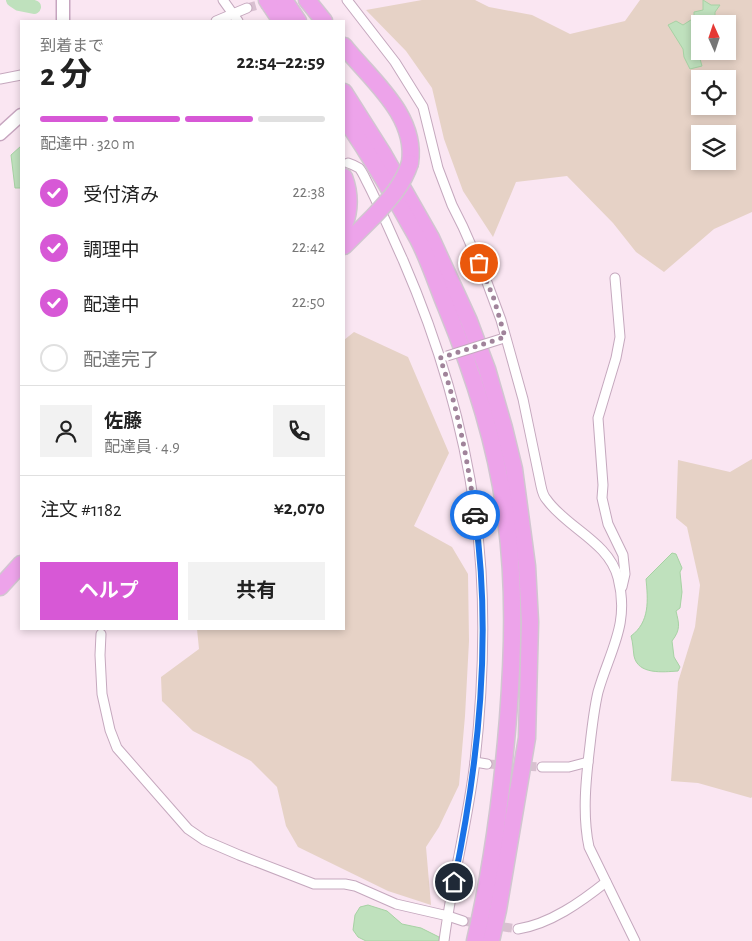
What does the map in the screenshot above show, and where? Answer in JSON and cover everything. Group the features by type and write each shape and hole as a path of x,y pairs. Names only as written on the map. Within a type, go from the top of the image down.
{"highway":[{"path":"262,0 272,20"},
{"path":"267,0 280,20"},
{"path":"284,0 297,20"},
{"path":"307,0 323,20"},
{"path":"345,47 389,98 404,120 410,137 412,151 406,176 398,188 345,245"},
{"path":"345,94 382,152 431,238 470,321 492,386 514,468 527,566 530,622 527,738 500,900 491,941"},
{"path":"345,119 372,160 419,241 454,327 472,375 489,433 506,519 514,620 511,681 500,806 475,941"},
{"path":"345,223 349,204 346,170"},
{"path":"0,588 20,565"},
{"path":"0,588 20,573"}],"main road":[{"path":"63,0 63,20"},
{"path":"0,134 20,116"}],"street":[{"path":"223,0 235,18"},
{"path":"347,0 395,62 423,107 438,168 452,205 491,291 503,338 523,399 541,486 546,500 565,520 599,547 614,565 622,592 622,620 598,692 588,762 586,833 589,847 635,941"},
{"path":"222,20 235,18 247,8"},
{"path":"0,79 20,75"},
{"path":"346,170 360,169 378,202 443,357 470,480 481,570 482,660 475,762 444,941"},
{"path":"615,278 620,337 616,358 598,418 603,485 602,498 608,524 622,556 625,574 622,592"},
{"path":"443,357 503,338"},
{"path":"101,634 102,694 110,730 118,748 188,829 204,840 314,884 345,884 355,886 396,904 463,921"},
{"path":"475,762 487,764"},
{"path":"542,767 569,767 588,762"},
{"path":"518,929 540,924 584,899 606,882"}],"shaded area":[{"path":"422,0 475,0 489,7 532,15 570,34 625,21 640,0 752,0 752,212 714,229 664,272 636,252 613,223 567,176 516,182 493,237 463,191 444,139 432,88 406,51 366,10"},
{"path":"703,0 711,5 720,5 715,15 694,15 694,12 703,10"},
{"path":"691,20 691,60 700,60 702,66 690,69 684,57 683,49 668,25 676,21 683,25"},
{"path":"20,147 20,188 15,188 11,155"},
{"path":"354,332 408,357 449,453 414,526 452,547 468,574 469,641 459,785 439,827 426,847 431,905 388,891 298,847 286,826 277,787 251,761 193,731 162,701 161,677 199,649 197,630 345,630 345,339"},
{"path":"752,459 751,798 698,783 671,781 678,682 695,627 700,585 687,527 676,518 678,460 730,472"},
{"path":"672,553 676,554 682,568 680,572 682,592 680,608 676,611 679,626 672,641 674,657 680,667 678,671 652,671 640,666 636,662 631,636 642,624 645,617 647,603 646,579"},
{"path":"368,905 387,911 402,924 421,928 439,937 439,941 366,941 358,937 353,930 355,915 360,907"}],"waterway":[{"path":"13,0 19,4 34,7"}],"tunnel":[{"path":"247,8 272,1"},
{"path":"487,764 542,767"},
{"path":"463,921 518,929"}],"way so far":[{"path":"475,515 470,480 455,410 440,358 505,337 494,299 479,263"}],"route":[{"path":"454,882 475,762 482,660 481,570 475,515"}]}
